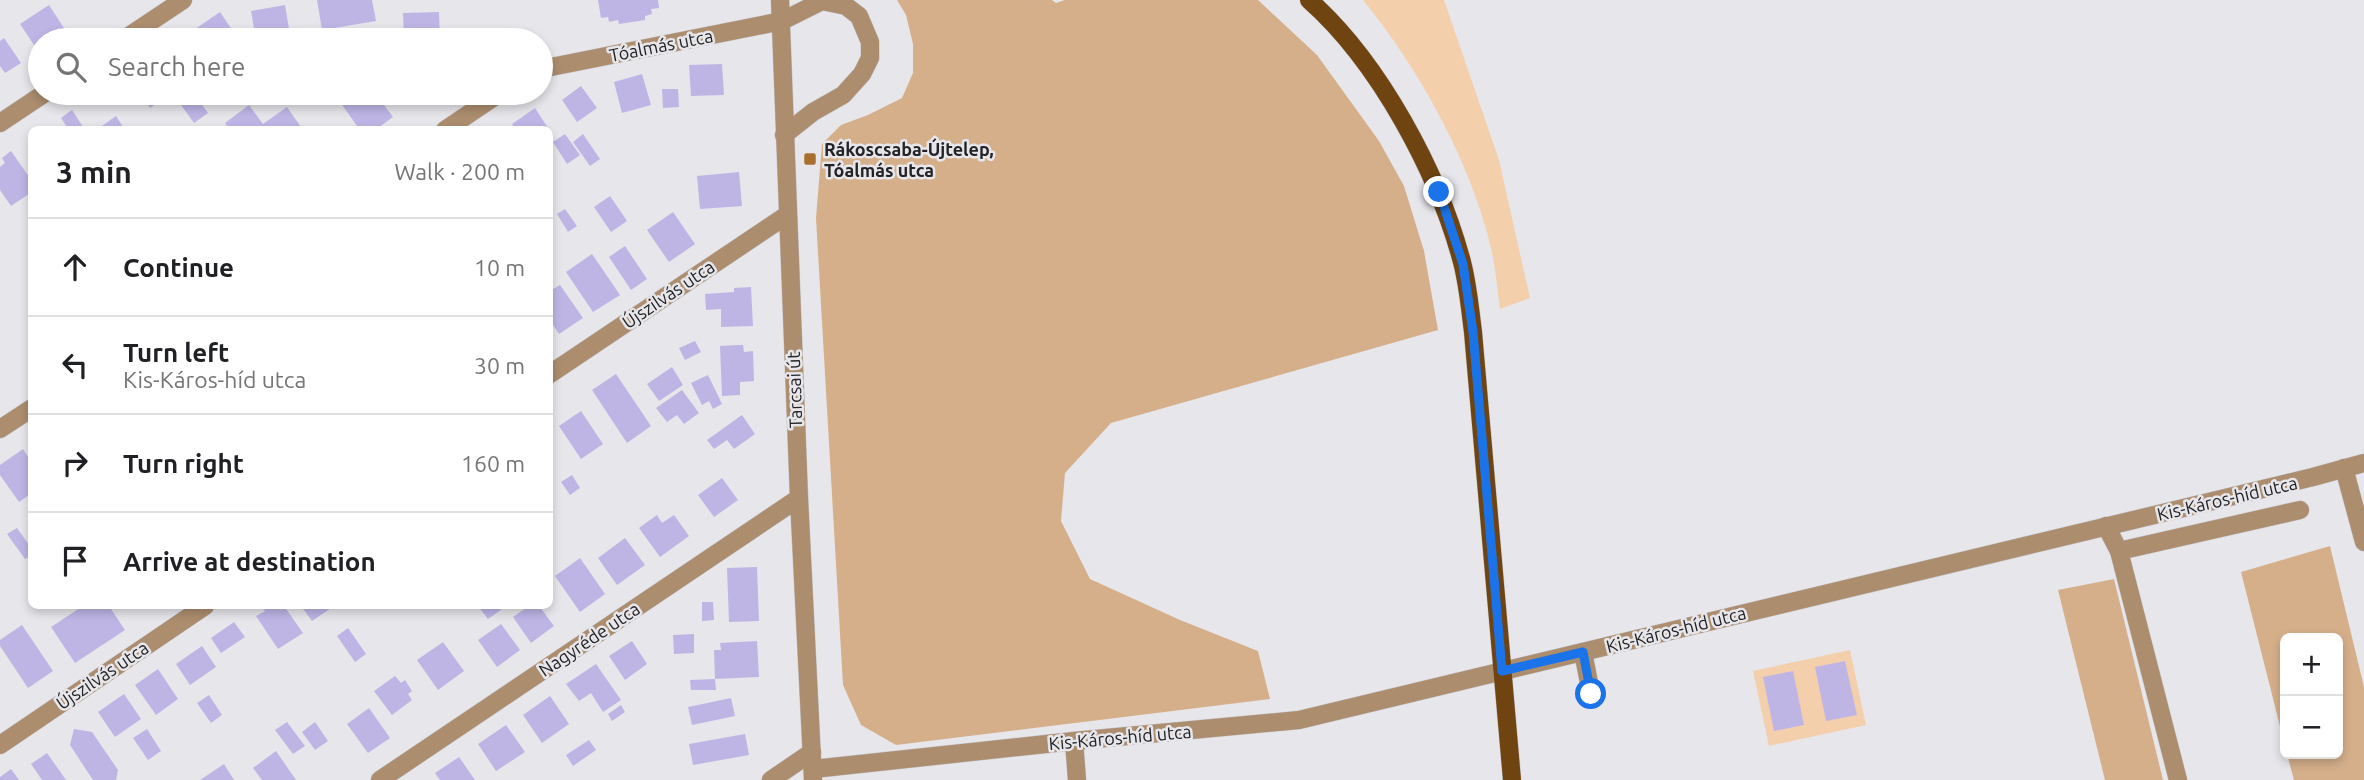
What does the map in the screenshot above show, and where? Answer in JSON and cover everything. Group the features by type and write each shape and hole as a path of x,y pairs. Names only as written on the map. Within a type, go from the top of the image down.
{"main road":[{"path":"1309,0 1367,66 1403,121 1439,192 1463,264 1473,332 1512,780"}],"street":[{"path":"141,28 183,0"},
{"name":"Tarcsai út","path":"780,0 799,498 813,767"},
{"name":"Tóalmás utca","path":"553,67 782,21 822,1 846,6 859,16 870,42 870,58 862,74 843,94 813,112 784,135"},
{"path":"0,123 28,104"},
{"path":"451,126 482,105"},
{"name":"Újszilvás utca","path":"553,372 787,215"},
{"path":"0,429 28,411"},
{"name":"Kis-Káros-híd utca","path":"813,767 1299,720 2364,463"},
{"path":"2344,468 2364,542"},
{"name":"Nagyréde utca","path":"380,780 799,498"},
{"path":"2119,551 2300,510"},
{"path":"2106,526 2119,551 2178,780"},
{"name":"Újszilvás utca","path":"0,745 201,609"},
{"path":"1583,652 1591,694"},
{"path":"1074,740 1077,780"},
{"path":"771,780 813,767"}],"shaded area":[{"path":"897,0 1052,0 1056,3 1065,0 1258,0 1317,55 1379,141 1404,186 1424,251 1438,330 1111,423 1065,473 1061,521 1090,579 1180,620 1258,651 1270,699 896,745 861,725 843,685 816,218 822,144 841,125 902,98 913,73 913,44 906,15"},
{"path":"1363,0 1444,0 1499,160 1530,298 1500,309 1489,240 1480,209 1454,145 1403,54"},
{"path":"2330,546 2364,687 2364,780 2294,780 2288,759 2343,759 2343,633 2280,633 2280,726 2241,572"},
{"path":"2114,579 2163,780 2105,780 2058,590"},
{"path":"1850,650 1866,725 1769,746 1753,671"}],"building":[{"path":"317,0 372,0 376,21 322,28"},
{"path":"598,0 658,0 659,8 651,9 652,14 645,16 645,20 619,24 618,20 609,22 608,17 601,18"},
{"path":"49,5 64,28 28,28 28,36 20,24"},
{"path":"285,5 289,28 254,28 251,11"},
{"path":"220,12 231,28 196,28"},
{"path":"439,12 440,28 404,28 403,13"},
{"path":"4,38 21,63 5,73 0,66 0,41"},
{"path":"722,64 724,95 691,96 689,65"},
{"path":"642,74 651,105 622,113 614,82"},
{"path":"581,86 597,108 577,122 562,100"},
{"path":"662,89 678,89 679,107 663,108"},
{"path":"181,105 202,105 208,113 194,123"},
{"path":"249,105 263,124 287,107 300,126 227,126 225,123"},
{"path":"342,105 384,105 393,117 381,126 357,126"},
{"path":"535,108 547,126 513,126 512,124"},
{"path":"72,110 82,126 66,126 61,118"},
{"path":"116,116 122,126 102,126"},
{"path":"565,134 580,155 567,164 553,142"},
{"path":"583,134 600,159 590,166 573,142"},
{"path":"11,151 28,175 28,195 11,206 0,190 0,167 5,163 2,158"},
{"path":"739,172 742,206 700,209 697,176"},
{"path":"610,196 627,221 611,232 594,207"},
{"path":"565,209 577,226 568,232 557,214"},
{"path":"673,212 695,244 669,262 647,230"},
{"path":"625,246 647,279 631,290 609,257"},
{"path":"592,254 620,295 593,312 566,272"},
{"path":"560,285 583,318 559,334 553,325 553,289"},
{"path":"751,287 753,326 721,327 721,309 706,310 705,294 734,292 734,288"},
{"path":"695,341 701,352 685,360 679,348"},
{"path":"743,345 744,352 753,351 754,381 740,382 740,395 722,396 720,346"},
{"path":"672,367 683,385 659,401 647,384"},
{"path":"616,374 651,426 627,443 592,390"},
{"path":"708,375 722,404 713,409 709,401 702,405 691,383"},
{"path":"682,390 699,413 684,424 677,415 667,422 656,408"},
{"path":"581,411 603,444 581,459 559,426"},
{"path":"742,415 755,434 734,449 727,440 714,449 707,440"},
{"path":"23,449 28,457 28,496 19,502 0,475 0,465"},
{"path":"572,475 580,488 570,495 561,482"},
{"path":"722,478 738,500 714,517 698,495"},
{"path":"657,515 662,523 674,515 689,536 660,557 639,528"},
{"path":"17,528 28,543 28,557 25,559 7,534"},
{"path":"625,538 645,565 617,585 598,558"},
{"path":"580,558 605,594 580,612 555,576"},
{"path":"757,567 759,621 729,622 727,568"},
{"path":"702,602 713,602 714,620 702,621"},
{"path":"78,609 111,609 125,630 75,663 51,627"},
{"path":"263,609 286,609 303,633 278,649 256,616 265,611"},
{"path":"303,609 330,609 312,621"},
{"path":"480,609 500,609 501,610 488,619"},
{"path":"525,609 541,609 554,626 531,643 513,617"},
{"path":"234,622 245,637 221,653 211,638"},
{"path":"501,624 520,650 497,667 478,640"},
{"path":"22,625 53,671 28,688 0,646 0,640"},
{"path":"348,628 366,654 355,662 337,636"},
{"path":"694,634 694,653 674,654 673,635"},
{"path":"632,641 647,664 625,680 609,656"},
{"path":"757,641 759,677 715,679 714,650 721,650 720,643"},
{"path":"443,642 464,671 438,690 417,660"},
{"path":"202,646 216,667 190,685 176,664"},
{"path":"1845,661 1857,715 1826,721 1815,667"},
{"path":"596,664 621,700 603,712 591,693 579,701 566,684"},
{"path":"158,669 178,699 156,715 135,685"},
{"path":"1793,671 1804,725 1774,731 1763,677"},
{"path":"395,676 401,683 405,680 412,691 408,694 412,700 392,715 374,691"},
{"path":"715,679 716,690 691,690 690,680"},
{"path":"124,694 141,719 115,737 98,712"},
{"path":"209,695 222,715 211,723 197,703"},
{"path":"550,696 569,724 542,743 523,715"},
{"path":"731,698 735,716 692,725 688,707"},
{"path":"621,705 625,712 612,721 608,714"},
{"path":"369,708 390,738 368,753 347,724"},
{"path":"287,722 305,746 293,754 275,730"},
{"path":"315,722 328,741 315,750 302,732"},
{"path":"506,725 525,752 496,771 478,744"},
{"path":"74,729 92,732 118,770 116,780 93,780 70,745"},
{"path":"147,729 161,751 148,760 133,738"},
{"path":"745,734 749,755 693,765 689,744"},
{"path":"589,740 596,750 573,766 566,755"},
{"path":"276,751 296,780 262,780 253,768"},
{"path":"47,753 66,780 42,780 31,764"},
{"path":"459,757 475,780 440,780 435,773"},
{"path":"224,764 234,780 200,780"},
{"path":"11,769 19,780 0,780 0,777"}],"place":[{"name":"Rákoscsaba-Újtelep, Tóalmás utca","path":"810,159"}],"route":[{"path":"1439,192 1463,264 1473,332 1502,671 1583,652 1591,694"}]}
